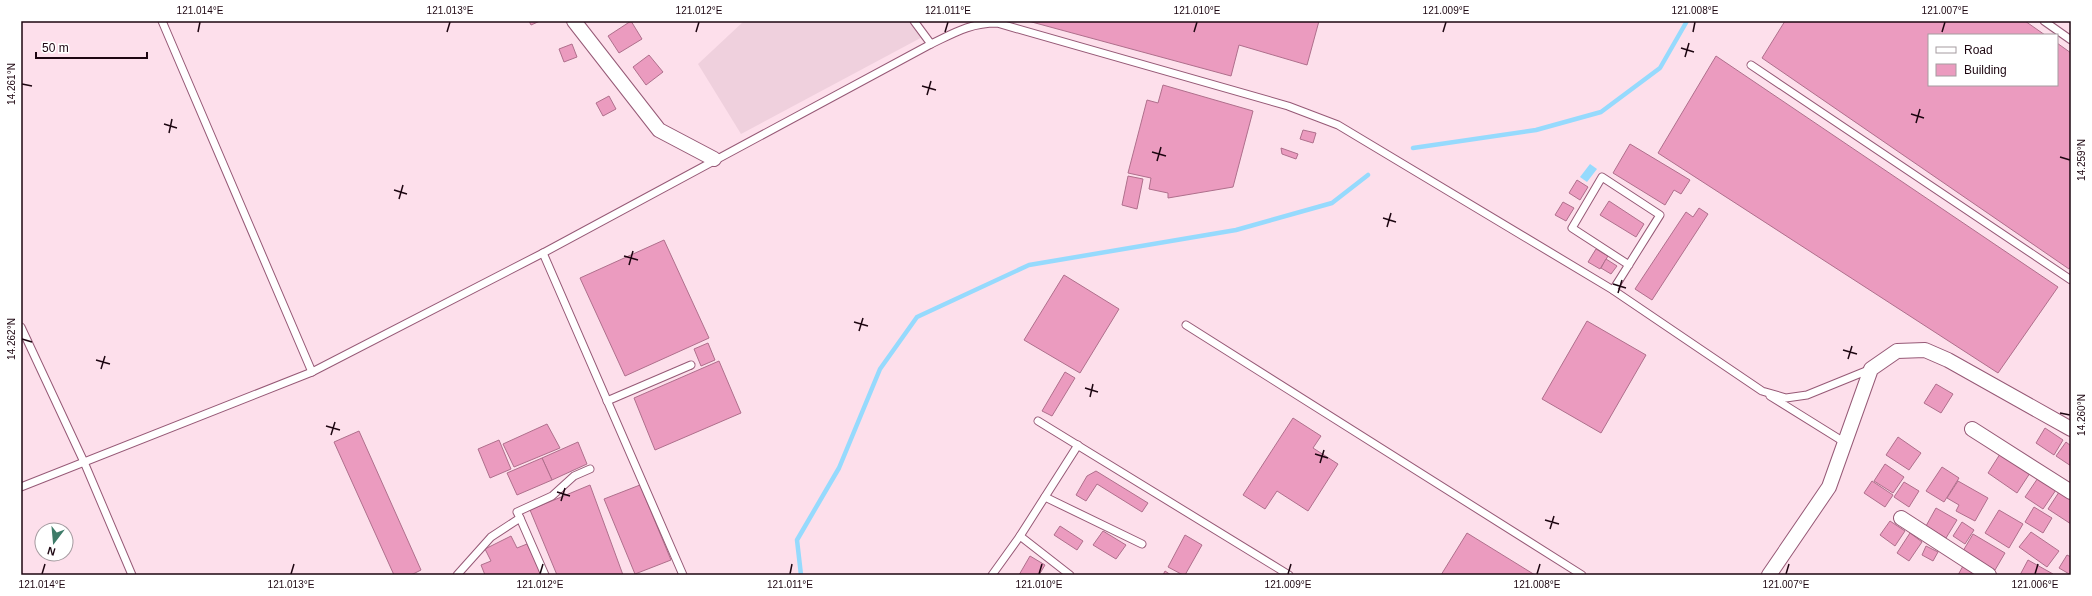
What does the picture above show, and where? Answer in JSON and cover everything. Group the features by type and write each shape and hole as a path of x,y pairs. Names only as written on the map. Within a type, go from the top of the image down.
{"street":[{"path":"574,21 660,130 714,159"},
{"path":"1769,575 1829,487 1871,369 1897,351 1925,350 1948,360 2071,429"},
{"path":"1972,429 2071,492"},
{"path":"1901,518 1989,575"}],"lane":[{"path":"162,21 312,372"},
{"path":"914,21 931,44"},
{"path":"2044,21 2071,40"},
{"path":"21,487 312,372 543,253 714,159 931,44 969,26 997,23 1288,106 1338,125 1614,290 1762,391 1844,442"},
{"path":"1750,65 2071,280"},
{"path":"1614,290 1660,215 1602,176 1572,228 1629,265"},
{"path":"543,253 680,574"},
{"path":"1186,326 1582,575"},
{"path":"21,327 84,462 132,575"},
{"path":"607,401 691,365"},
{"path":"1762,391 1786,398 1807,395 1871,369"},
{"path":"1038,421 1289,575"},
{"path":"992,575 1020,536 1078,445"},
{"path":"545,575 517,512 552,496 574,476 590,469"},
{"path":"1045,497 1142,544"},
{"path":"457,575 491,537 520,518"},
{"path":"1020,536 1070,575"}],"shaded area":[{"path":"744,21 920,21 928,34 741,134 698,64"}],"water":[{"path":"1590,164 1597,169 1587,182 1580,177"}],"building":[{"path":"529,21 540,21 531,25"},
{"path":"631,21 642,39 619,53 608,36"},
{"path":"1028,21 1319,21 1307,65 1239,45 1231,76"},
{"path":"1785,21 2025,21 2044,34 1928,34 1928,86 2058,86 2058,44 2071,53 2071,266 2069,269 1762,58"},
{"path":"572,44 577,57 564,62 559,49"},
{"path":"649,55 663,72 646,85 633,67"},
{"path":"1716,56 2058,287 1998,373 1658,153"},
{"path":"1163,85 1253,111 1233,187 1168,198 1168,193 1149,189 1151,178 1128,173 1147,100 1158,103"},
{"path":"609,96 616,109 603,116 596,103"},
{"path":"1303,130 1316,133 1313,143 1300,139"},
{"path":"1630,144 1690,180 1681,194 1674,190 1665,205 1613,173"},
{"path":"1281,148 1298,154 1296,159 1282,154"},
{"path":"1128,176 1143,179 1137,209 1122,205"},
{"path":"1577,180 1588,187 1580,200 1569,193"},
{"path":"1609,201 1644,224 1636,237 1600,215"},
{"path":"1563,202 1574,208 1566,221 1555,215"},
{"path":"1699,208 1708,214 1652,300 1635,289 1686,212 1693,217"},
{"path":"664,240 709,338 625,376 580,278"},
{"path":"1596,249 1608,256 1600,269 1588,262"},
{"path":"1606,259 1617,266 1611,274 1601,268"},
{"path":"1064,275 1119,309 1080,373 1024,340"},
{"path":"1587,321 1646,355 1601,433 1542,399"},
{"path":"708,343 715,360 701,366 694,349"},
{"path":"719,361 741,413 655,450 634,398"},
{"path":"1065,372 1075,378 1052,416 1042,411"},
{"path":"1936,384 1953,394 1941,413 1924,403"},
{"path":"1293,418 1321,436 1313,448 1338,464 1308,511 1277,491 1265,509 1243,495"},
{"path":"547,424 560,448 514,467 503,444"},
{"path":"2045,428 2063,440 2054,455 2036,443"},
{"path":"359,431 421,570 411,575 394,575 334,442"},
{"path":"1898,437 1921,453 1909,470 1886,455"},
{"path":"499,440 511,469 490,478 478,449"},
{"path":"578,442 587,464 552,480 542,458"},
{"path":"2066,442 2071,446 2071,466 2056,456"},
{"path":"2000,454 2030,473 2017,493 1988,473"},
{"path":"542,458 552,480 517,495 507,473"},
{"path":"1885,464 1904,477 1893,493 1874,481"},
{"path":"1942,467 1959,478 1944,502 1926,491"},
{"path":"1096,471 1148,503 1142,512 1097,484 1086,501 1076,495 1087,476"},
{"path":"2040,475 2058,487 2043,509 2025,497"},
{"path":"1872,481 1893,495 1885,507 1864,493"},
{"path":"1958,481 1988,498 1975,521 1956,511 1959,505 1947,498"},
{"path":"1904,482 1919,491 1909,507 1894,497"},
{"path":"590,485 623,575 557,575 530,510"},
{"path":"640,485 671,560 635,574 604,499"},
{"path":"2061,489 2071,495 2071,524 2048,509"},
{"path":"2034,507 2052,518 2043,533 2025,522"},
{"path":"1936,508 1957,520 1946,538 1926,526"},
{"path":"1999,510 2023,524 2009,548 1985,533"},
{"path":"1890,521 1905,531 1895,546 1880,535"},
{"path":"1962,522 1974,530 1965,544 1953,536"},
{"path":"1060,526 1083,541 1077,550 1054,535"},
{"path":"1103,531 1126,545 1116,559 1093,545"},
{"path":"2031,532 2059,551 2047,567 2019,547"},
{"path":"1467,533 1535,575 1441,575"},
{"path":"1910,533 1922,542 1909,561 1897,553"},
{"path":"1973,534 2005,553 1995,570 1963,551"},
{"path":"1185,535 1202,545 1185,575 1183,575 1168,567"},
{"path":"511,536 517,548 527,544 542,575 485,575 481,565 491,561 485,549"},
{"path":"1926,546 1938,552 1933,561 1922,555"},
{"path":"2067,555 2071,557 2071,575 2059,568"},
{"path":"1030,556 1045,565 1039,575 1019,575"},
{"path":"2028,560 2053,574 2020,575"},
{"path":"1963,566 1977,575 1958,575"},
{"path":"1165,571 1171,575 1163,575"}],"waterway":[{"path":"1413,148 1536,130 1601,112 1660,68 1687,21"},
{"path":"801,575 797,540 839,468 880,369 917,317 1029,265 1236,230 1332,203 1368,175"}]}
